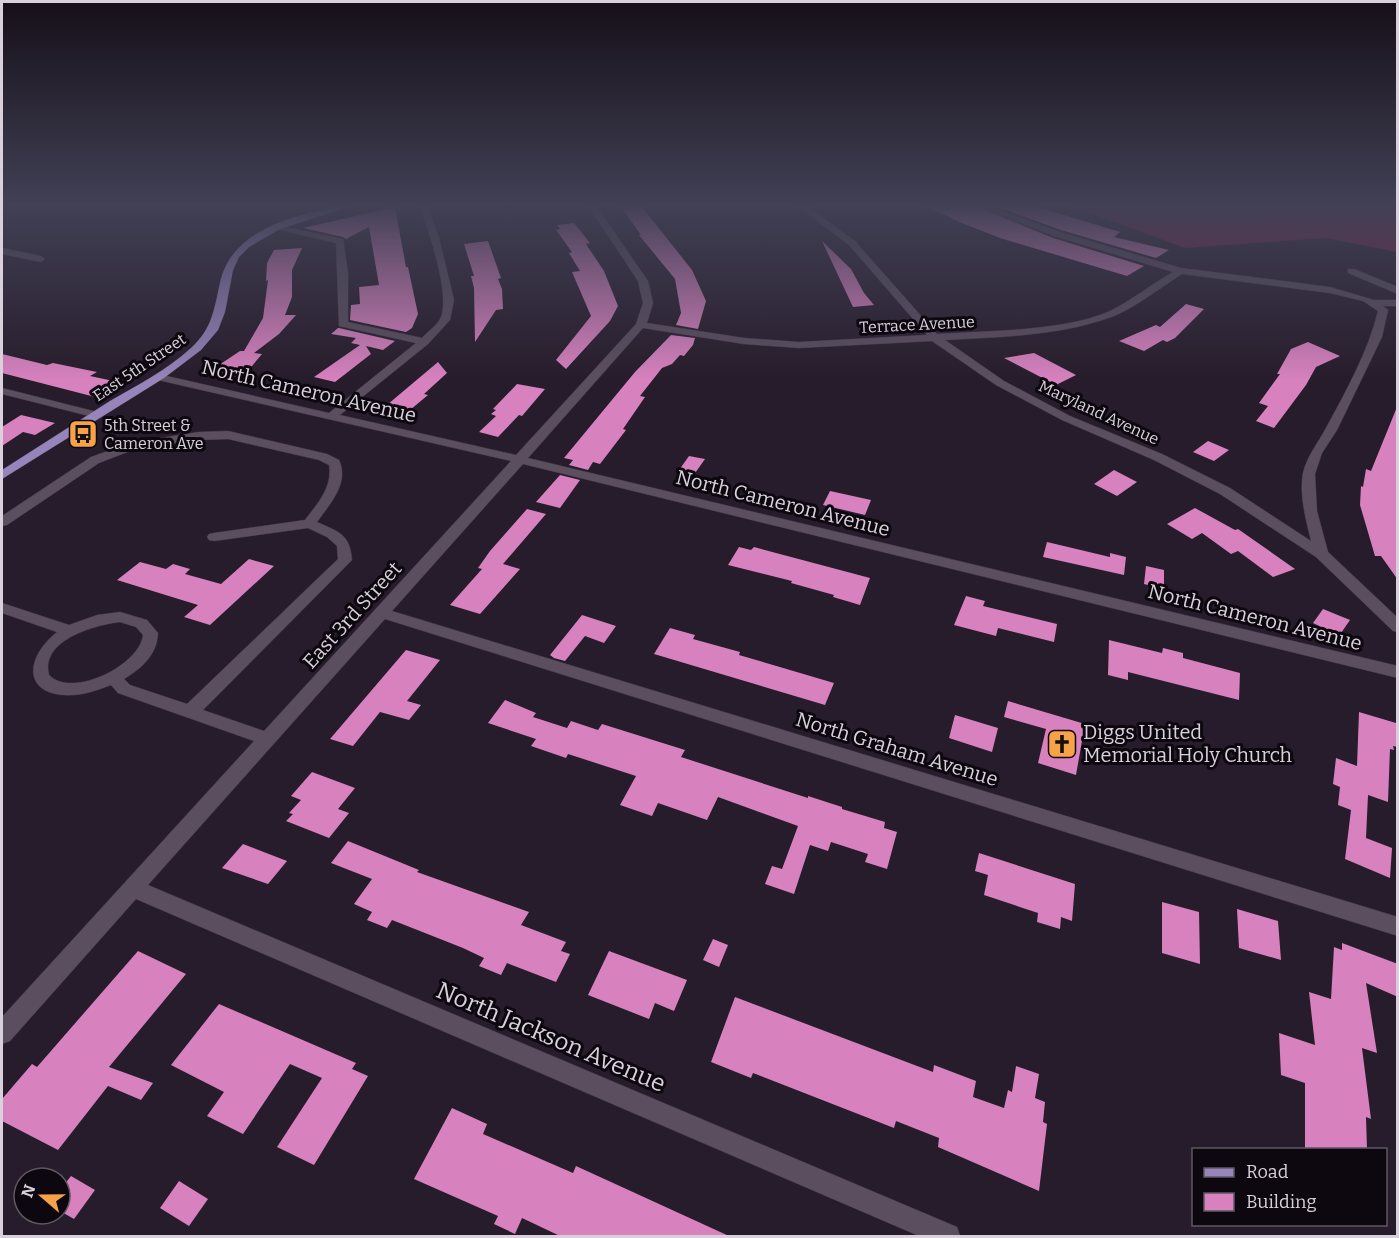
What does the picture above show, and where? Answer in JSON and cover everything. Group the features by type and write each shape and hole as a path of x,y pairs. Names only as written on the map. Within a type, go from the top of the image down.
{"main road":[{"name":"East 5th Street","path":"2,475 158,377 206,340 220,316 231,265"}],"street":[{"path":"342,265 343,324 424,342"},
{"path":"332,416 424,342 445,320 449,300 441,265"},
{"path":"632,265 643,281 648,303 641,325"},
{"name":"Maryland Avenue","path":"871,265 935,338 1000,383 1066,418 1158,457 1225,491 1321,554 1398,627"},
{"path":"1159,265 1180,271 1355,295 1383,310 1377,337 1331,430 1316,453 1308,474 1310,511 1321,554"},
{"name":"Terrace Avenue","path":"641,325 744,340 799,345 1049,329 1096,320 1127,306 1180,271"},
{"path":"1351,272 1398,291"},
{"path":"1373,303 1398,303"},
{"name":"East 3rd Street","path":"2,1033 641,325"},
{"name":"North Cameron Avenue","path":"158,377 521,460 1398,672"},
{"path":"2,391 97,415"},
{"path":"2,522 95,460 133,446 199,436 228,435 313,454 335,463 338,474 337,483 309,524"},
{"path":"190,712 345,560 344,545 332,534 309,524 214,537"},
{"path":"2,608 70,631"},
{"name":"North Graham Avenue","path":"383,613 1398,927"},
{"path":"120,616 136,619 147,626 151,636 148,649 138,663 114,678 79,690 60,689 46,684 39,674 40,661 48,648 70,631 101,618 120,616"},
{"path":"114,678 124,689 268,739"},
{"name":"North Jackson Avenue","path":"133,888 948,1236"}],"building":[{"path":"267,265 294,265 292,270 292,297 285,315 296,315 279,334 254,353 262,354 242,378 210,371 240,351 244,351 263,318 268,280 266,281"},
{"path":"376,265 406,265 408,267 418,314 412,328 406,332 350,320 351,305 360,304 359,287 379,285"},
{"path":"470,265 496,265 501,278 498,279 502,289 503,309 496,310 475,342 474,288 471,276 474,276"},
{"path":"576,265 600,265 618,306 610,321 566,369 556,360 591,316 572,272 580,271"},
{"path":"663,265 688,265 692,270 706,301 698,329 676,325 681,313 675,279"},
{"path":"833,265 847,265 851,269 864,293 874,305 853,307"},
{"path":"1089,265 1144,266 1127,276"},
{"path":"1186,304 1204,309 1175,338 1167,342 1163,340 1144,351 1119,341 1156,325 1160,327"},
{"path":"338,328 395,341 383,350 366,346 371,354 335,382 314,377 360,345 351,343 356,338 331,334"},
{"path":"671,335 695,338 693,345 684,356 680,355 672,364 662,368 640,396 645,397 623,429 626,430 600,464 593,462 588,470 569,465 573,460 564,458 635,372"},
{"path":"1308,342 1340,356 1316,367 1306,385 1274,428 1256,421 1268,406 1259,403 1280,374 1277,374 1291,349"},
{"path":"1034,353 1076,375 1056,385 1004,358"},
{"path":"2,354 47,365 53,363 97,372 90,376 123,383 99,398 2,373"},
{"path":"438,362 447,373 424,394 428,395 404,415 381,410"},
{"path":"517,384 545,389 522,416 519,415 498,437 479,432 496,416 491,414 496,410 493,409"},
{"path":"1397,407 1398,580 1381,556 1375,556 1360,505 1361,486 1363,487 1366,469 1371,471"},
{"path":"21,415 55,423 35,435 23,432 2,446 2,427"},
{"path":"1208,441 1229,450 1214,461 1193,452"},
{"path":"689,456 705,459 693,476 677,473"},
{"path":"1114,470 1137,482 1117,496 1094,484"},
{"path":"560,475 580,480 560,508 536,502"},
{"path":"830,491 871,500 865,515 823,505"},
{"path":"1195,508 1235,530 1238,529 1295,569 1273,577 1238,551 1231,554 1202,533 1192,539 1167,524"},
{"path":"527,509 546,514 503,564 520,569 480,614 450,605 482,569 478,568 490,551"},
{"path":"1047,542 1110,557 1110,553 1126,557 1124,575 1043,557"},
{"path":"739,547 751,550 754,547 870,578 860,605 791,583 792,581 728,565"},
{"path":"249,559 274,566 210,625 184,617 198,605 117,580 140,562 166,569 173,564 190,569 185,574 221,584"},
{"path":"1146,566 1164,570 1164,589 1144,584"},
{"path":"966,596 985,601 983,606 1057,624 1054,642 998,628 996,636 954,625"},
{"path":"1323,609 1350,620 1339,636 1313,623"},
{"path":"582,615 616,626 604,643 585,636 565,661 554,658 550,655"},
{"path":"670,628 695,635 693,639 740,652 739,655 834,683 825,705 654,654"},
{"path":"1109,640 1162,653 1163,648 1183,653 1183,658 1240,673 1239,700 1128,672 1128,680 1108,675"},
{"path":"406,650 440,660 407,701 421,705 409,720 380,712 353,746 330,739"},
{"path":"505,700 536,713 533,717 567,728 571,721 598,730 602,724 685,750 681,757 885,822 884,828 897,832 887,869 865,862 868,854 831,842 828,851 810,845 794,894 765,884 772,866 782,869 798,826 718,797 707,820 658,803 652,816 620,805 636,776 568,754 566,758 531,746 536,739 488,723"},
{"name":"Diggs United Memorial Holy Church","path":"1008,701 1085,724 1076,775 1038,763 1046,729 1004,717"},
{"path":"1359,712 1396,723 1398,727 1398,747 1393,746 1394,750 1390,749 1388,802 1368,795 1366,838 1392,848 1390,878 1345,859 1351,810 1338,805 1340,787 1333,784 1336,758 1357,766"},
{"path":"955,715 998,728 992,752 949,738"},
{"path":"312,772 355,788 338,809 349,813 329,838 286,821 293,814 289,813 301,800 291,796"},
{"path":"348,841 419,870 417,872 529,912 521,925 566,942 561,951 570,954 556,982 507,963 501,975 479,966 484,958 463,948 392,920 387,928 367,920 372,912 354,904 372,879 331,863"},
{"path":"243,844 287,861 268,884 222,868"},
{"path":"979,853 1075,884 1072,921 1061,917 1060,929 1037,922 1038,913 984,895 988,875 975,871"},
{"path":"1162,902 1199,912 1200,964 1162,953"},
{"path":"1237,909 1278,921 1281,960 1239,948"},
{"path":"713,939 728,945 719,967 703,960"},
{"path":"1342,943 1398,964 1398,997 1366,983 1377,1053 1362,1048 1371,1119 1366,1117 1367,1148 1305,1148 1305,1083 1281,1075 1279,1033 1315,1045 1309,992 1331,999 1334,947 1342,950"},
{"path":"138,951 186,974 109,1067 153,1083 141,1100 108,1086 58,1150 2,1121 2,1099 32,1064 37,1067"},
{"path":"609,951 687,980 674,1011 655,1003 649,1019 588,995"},
{"path":"735,997 933,1072 934,1065 976,1081 973,1097 1004,1108 1008,1090 1012,1092 1016,1066 1039,1074 1035,1098 1045,1102 1043,1122 1047,1124 1039,1191 938,1147 939,1138 896,1121 894,1128 753,1073 751,1078 711,1062"},
{"path":"219,1004 356,1063 352,1069 368,1076 314,1165 277,1147 322,1078 290,1064 243,1134 207,1116 224,1092 171,1065"},
{"path":"452,1108 487,1124 483,1134 573,1173 576,1166 729,1236 560,1236 522,1218 515,1234 494,1224 498,1216 414,1179"},
{"path":"72,1177 95,1190 74,1219 72,1218"},
{"path":"179,1181 208,1199 189,1226 160,1208"}],"place":[{"name":"5th Street & Cameron Ave","path":"83,434"},
{"name":"Diggs United Memorial Holy Church","path":"1062,744"}]}
